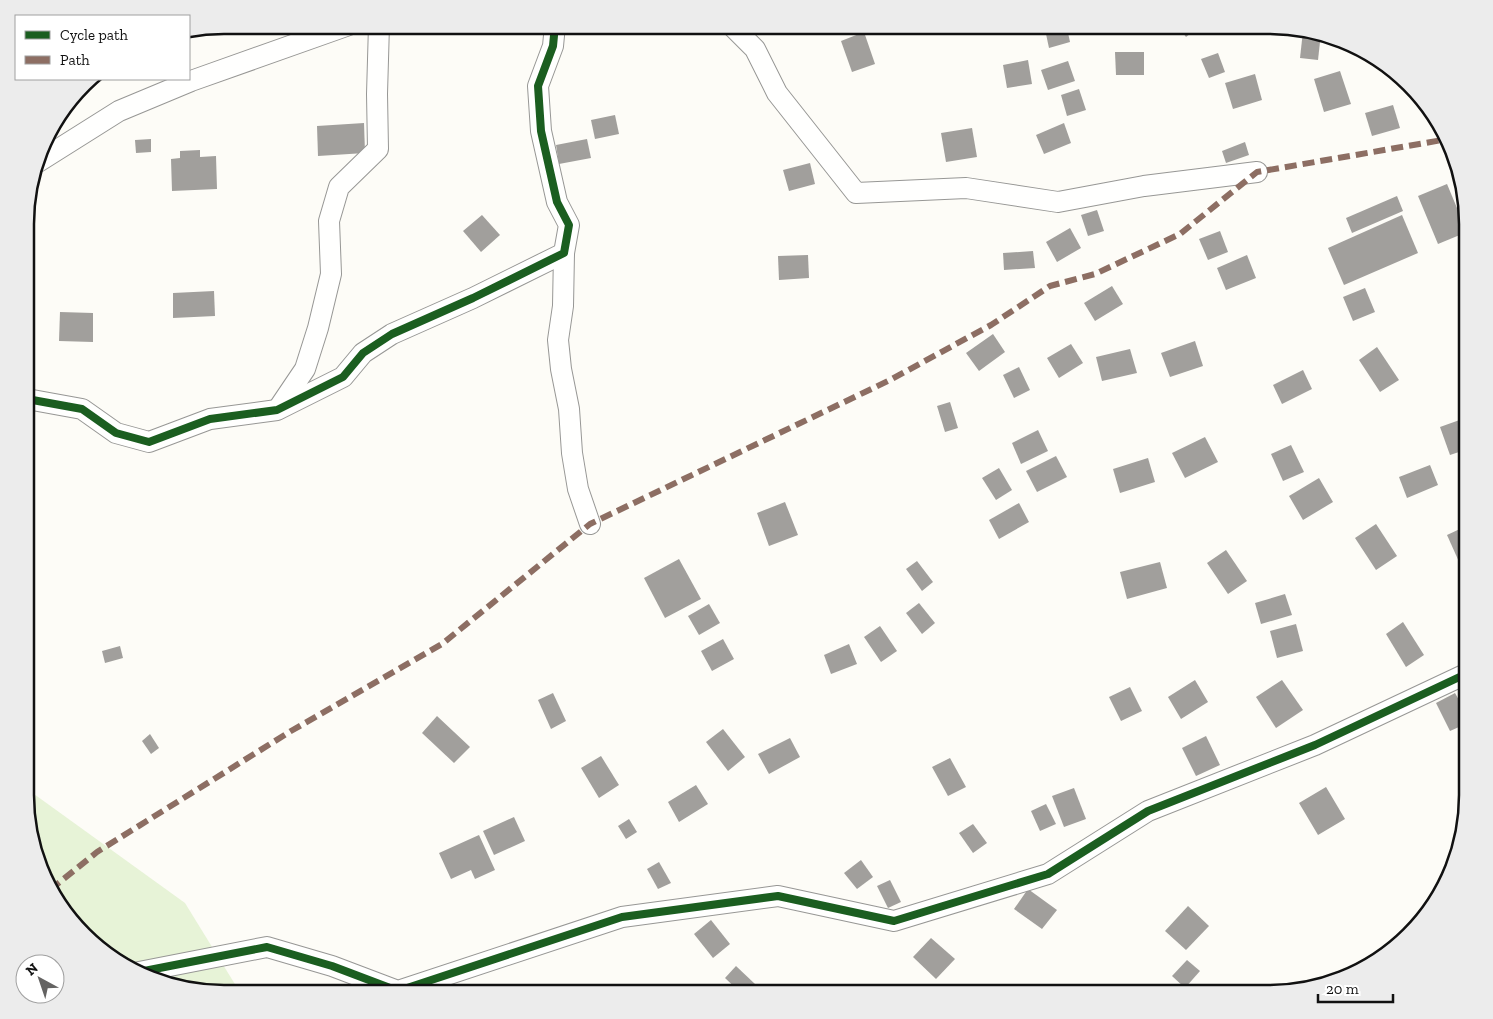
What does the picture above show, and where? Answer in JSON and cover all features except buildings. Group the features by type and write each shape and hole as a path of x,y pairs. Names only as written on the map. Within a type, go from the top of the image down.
{"street":[{"path":"46,157 120,111 191,81 324,34"},
{"path":"277,410 305,368 318,328 331,274 330,221 339,187 378,149 379,34"},
{"path":"554,34 553,46 538,86 541,131 557,202 569,225 564,254 564,306 558,340 561,369 569,409 572,453 578,489 590,524"},
{"path":"740,34 755,50 777,93 856,193 966,188 1058,202 1144,186 1257,172"},
{"path":"34,400 82,409 116,433 150,442 210,419 277,410 343,377 363,353 392,334 473,298 564,254"},
{"path":"423,985 622,917 778,896 894,921 1048,874 1148,810 1315,745 1459,677"},
{"path":"149,970 267,947 332,966 380,985"}],"green space":[{"path":"34,794 185,903 235,985 199,984 151,971 118,953 89,930 66,901 48,868 37,832"}],"marked path":[{"path":"56,885 97,852 291,731 442,644 590,524 890,380 991,325 1050,286 1095,274 1180,234 1257,172 1440,140"}],"cycle path":[{"path":"34,400 82,409 116,433 149,442 210,419 277,410 343,377 363,353 392,334 473,298 564,253 569,225 557,202 541,131 538,86 553,46 554,34"},
{"path":"416,985 622,917 778,896 894,921 1048,874 1148,811 1315,745 1459,677"},
{"path":"149,970 267,947 332,966 382,985"}]}
